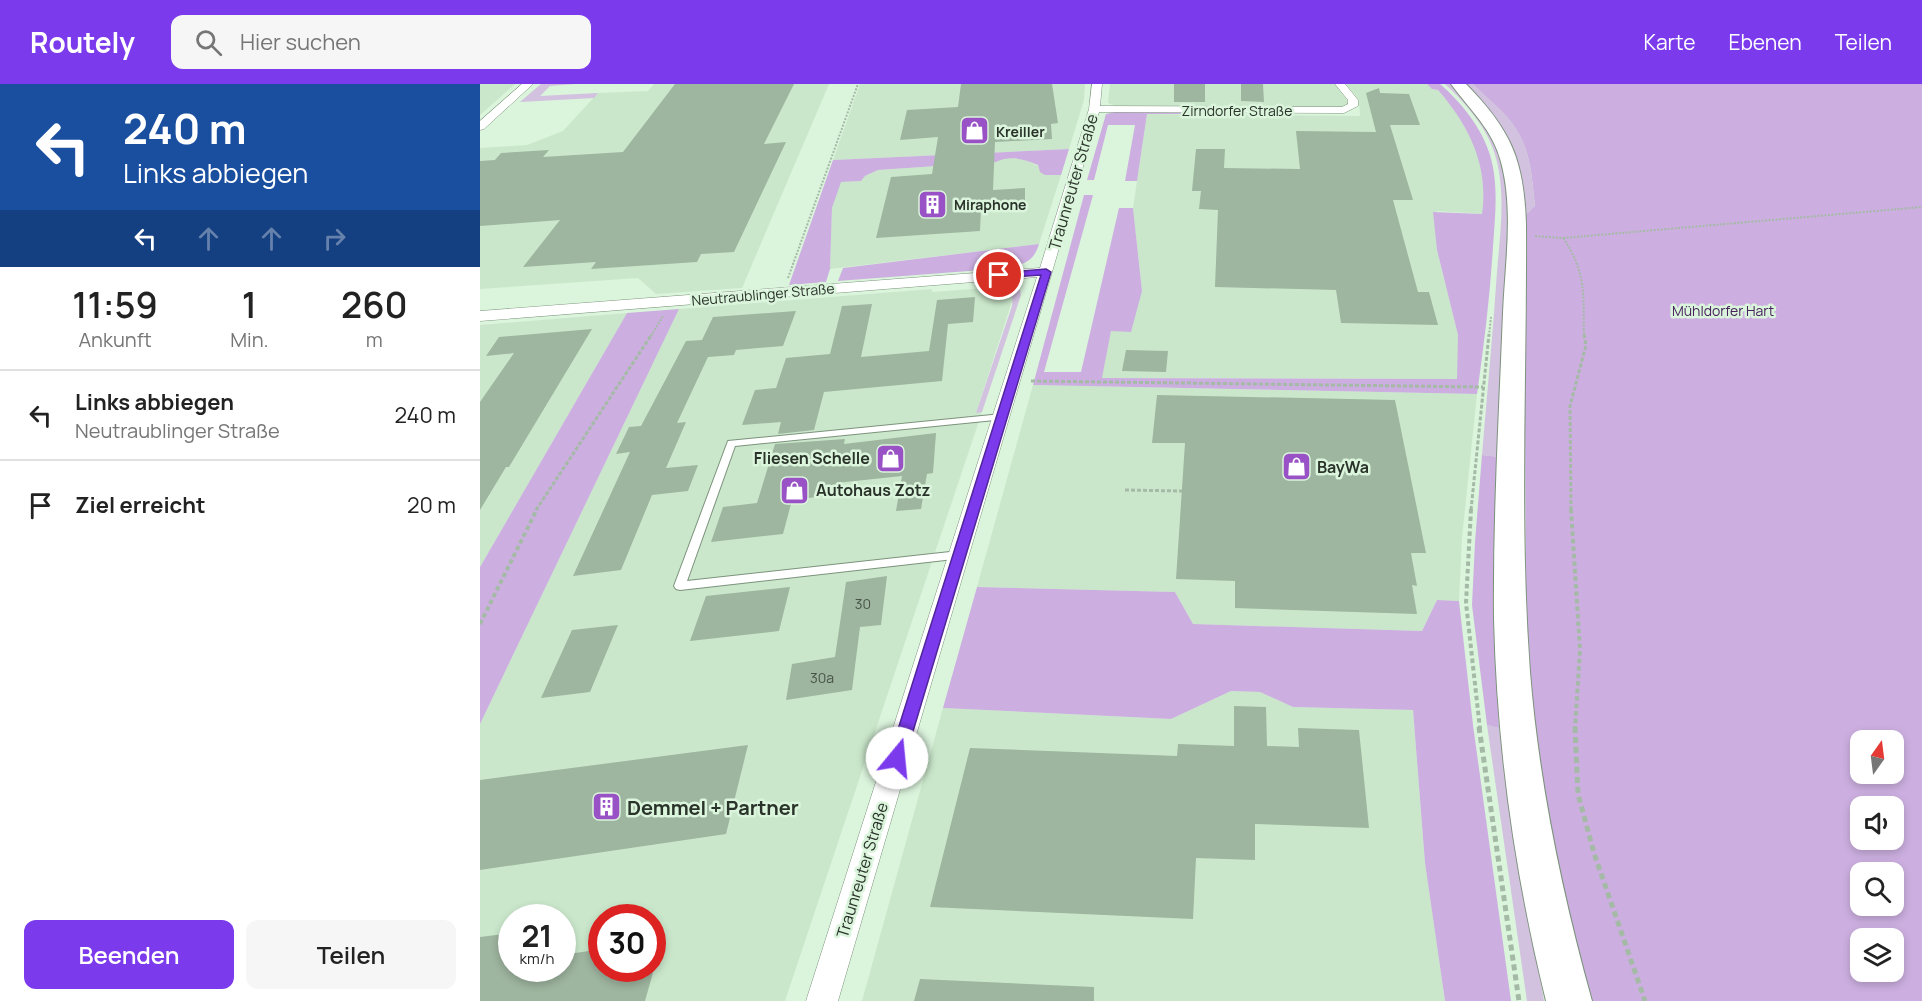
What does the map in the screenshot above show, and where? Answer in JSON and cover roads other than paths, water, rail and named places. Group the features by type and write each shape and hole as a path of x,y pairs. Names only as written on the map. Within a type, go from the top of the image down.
{"main road":[{"path":"1458,84 1492,123 1506,147 1514,175 1517,235 1510,564 1512,656 1518,737 1535,852 1555,953 1569,1001"}],"street":[{"path":"483,123 528,84"},
{"name":"Traunreuter Straße","path":"822,1001 1046,272 1094,110 1097,84"},
{"name":"Zirndorfer Straße","path":"1094,110 1344,110 1353,106 1353,100 1340,84"},
{"name":"Neutraublinger Straße","path":"480,316 1046,272"}],"lane":[{"path":"959,555 680,586 731,443 1002,417"}],"place":[{"name":"Kreiller","path":"975,131"},
{"name":"Miraphone","path":"933,204"},
{"name":"Fliesen Schelle","path":"891,458"},
{"name":"BayWa","path":"1296,467"},
{"name":"Autohaus Zotz","path":"795,490"},
{"name":"Demmel + Partner","path":"606,807"}],"park label":[{"name":"Mühldorfer Hart","path":"1723,310"}]}
